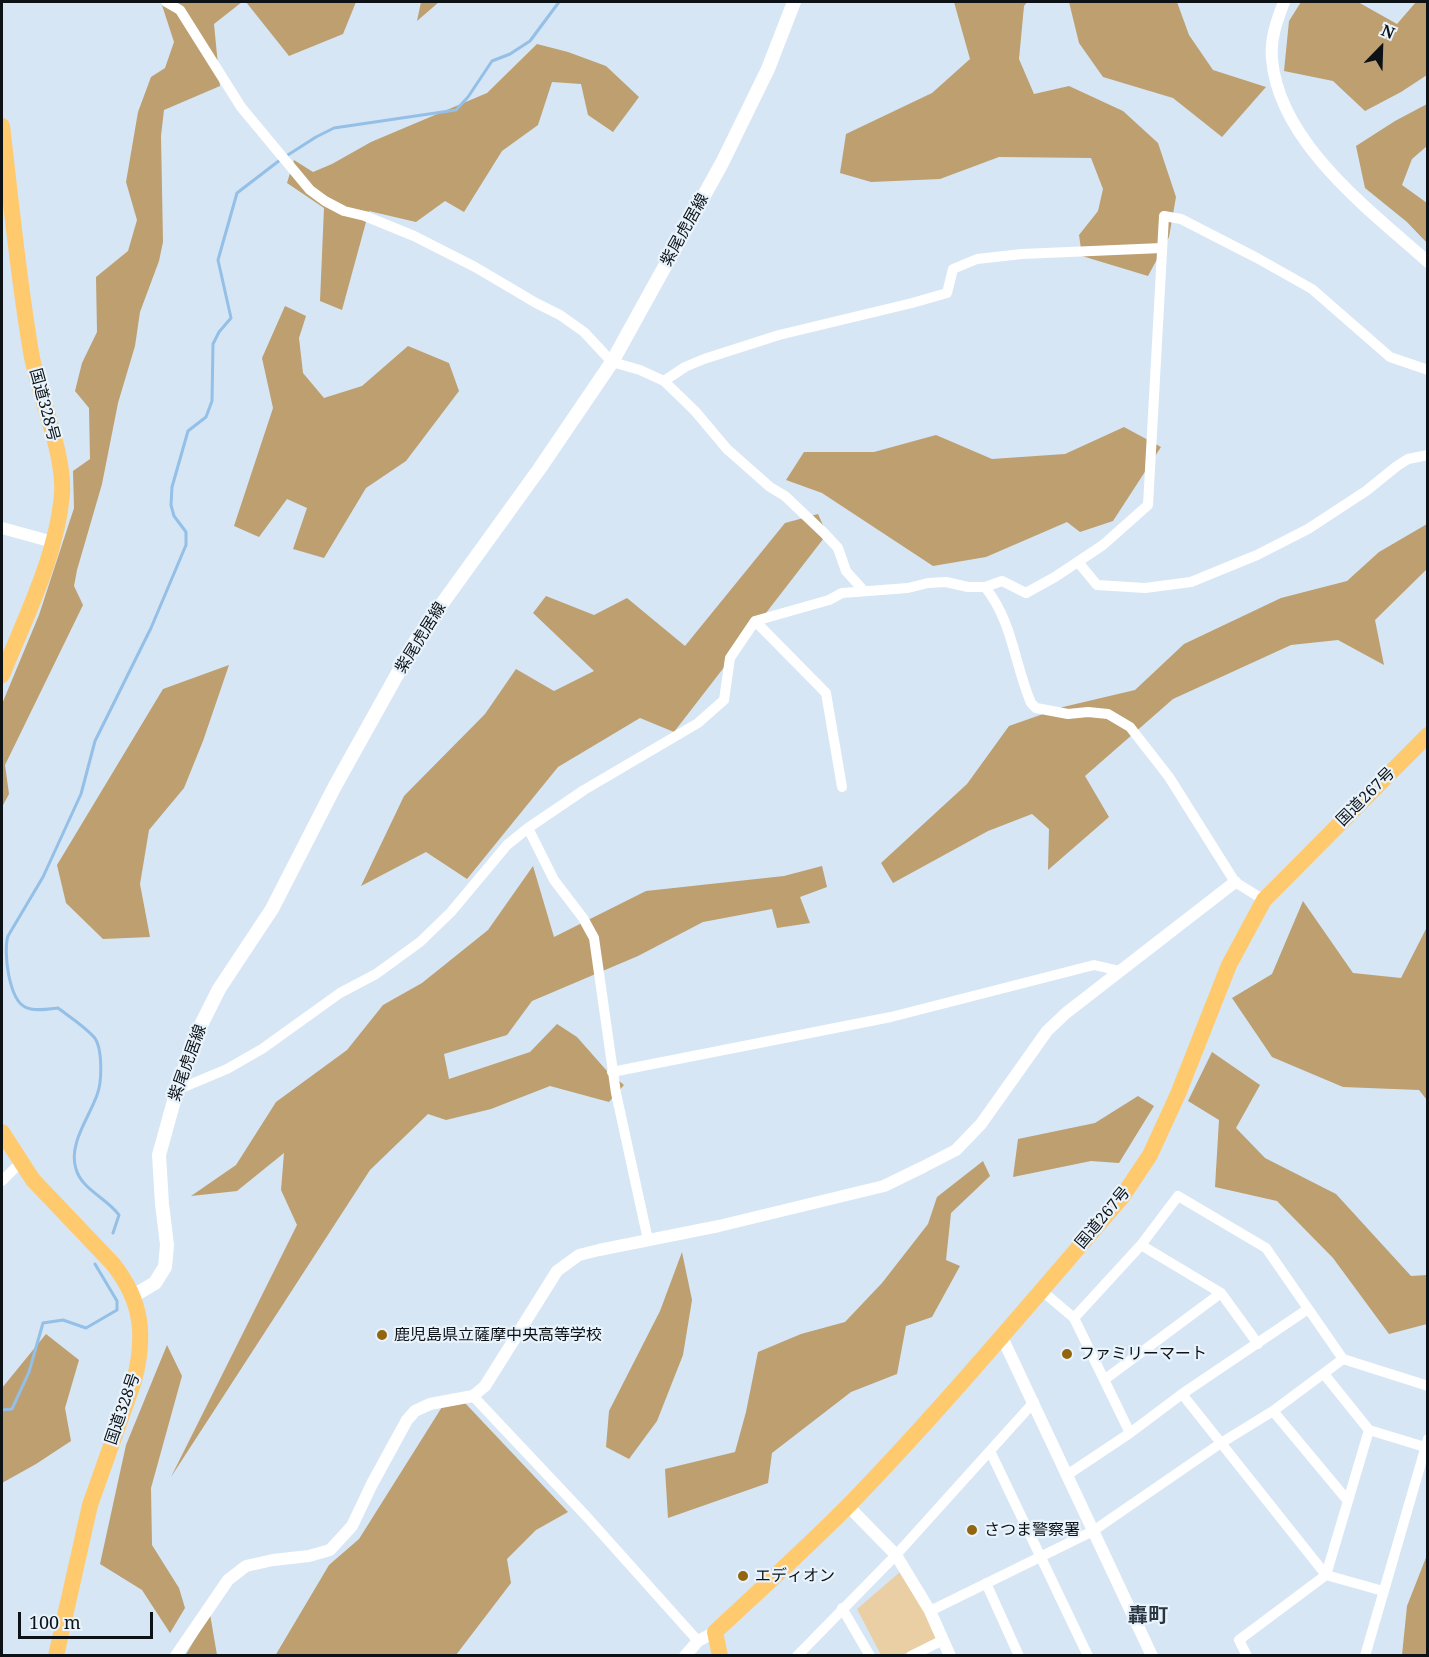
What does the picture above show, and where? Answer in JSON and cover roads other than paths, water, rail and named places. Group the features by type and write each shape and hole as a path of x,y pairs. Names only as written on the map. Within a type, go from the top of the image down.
{"highway":[{"name":"国道328号","path":"2,127 31,352 57,454 62,492 53,542 2,675"},
{"name":"国道267号","path":"715,1632 848,1506 1122,1197 1150,1155 1178,1094 1229,965 1264,900 1428,735"},
{"name":"国道328号","path":"2,1132 20,1163 49,1199 113,1264 133,1296 139,1315 141,1337 139,1362 90,1505 56,1656"},
{"path":"715,1632 720,1656"}],"main road":[{"name":"紫尾虎居線","path":"133,1296 155,1282 165,1267 167,1245 159,1155 177,1090 196,1035 219,989 272,909 335,786 418,637 540,468 612,362 722,162 768,69 794,2"}],"street":[{"path":"166,2 180,10 241,108 310,190 344,211 364,216 414,236 475,267 560,315 584,332 612,362 640,370 664,381 695,411 728,449 770,487 785,496 824,533 838,549 846,571 864,591"},
{"path":"1284,2 1275,26 1272,58 1276,83 1285,108 1300,134 1323,162 1355,196 1428,262"},
{"path":"177,1090 228,1070 262,1049 312,1011 376,974 420,942 451,912 507,845 528,828 575,795 698,723 724,700 730,658 755,621 829,600 842,593 908,588 928,583 946,582 968,587 985,587 1002,581 1026,593 1103,544 1148,505 1164,216 1181,219 1312,289 1390,357 1428,370"},
{"path":"664,381 704,358 779,335 947,293 953,269 977,260 1047,252 1162,248"},
{"path":"1078,562 1097,585 1146,588 1191,582 1257,555 1308,529 1366,491 1408,459 1428,455"},
{"path":"2,528 53,542"},
{"path":"985,587 997,603 1009,630 1016,663 1031,703 1036,708 1068,714 1088,712 1108,714 1130,728 1169,777 1235,882 1264,900"},
{"path":"755,621 826,693 842,787"},
{"path":"528,828 554,880 583,918 594,938 612,1072 648,1240"},
{"path":"176,1656 228,1580 236,1572 246,1566 309,1556 330,1550 341,1540 352,1526 407,1420 415,1411 430,1404 473,1396 485,1386 557,1271 579,1255 719,1226 884,1186 956,1150 997,1104 1047,1032 1085,998 1235,882"},
{"path":"612,1072 891,1017 1094,964 1120,971"},
{"path":"2,1181 20,1163"},
{"path":"1074,1318 1141,1245 1178,1196 1266,1248 1343,1359 1428,1386"},
{"path":"1141,1245 1221,1293 1258,1344"},
{"path":"1041,1290 1074,1318 1130,1433"},
{"path":"1104,1380 1221,1293"},
{"path":"1067,1475 1308,1309"},
{"path":"1001,1335 1152,1656"},
{"path":"930,1611 1093,1531 1221,1443 1273,1411 1343,1359"},
{"path":"1324,1374 1369,1430 1426,1443 1365,1656"},
{"path":"1182,1394 1326,1575 1383,1591"},
{"path":"473,1396 699,1641"},
{"path":"797,1656 896,1555 1034,1402"},
{"path":"1273,1411 1348,1501"},
{"path":"1247,1656 1239,1640 1326,1575 1369,1430"},
{"path":"990,1451 1088,1656"},
{"path":"848,1506 896,1555 930,1611 950,1656"},
{"path":"986,1583 1019,1656"},
{"path":"842,1608 870,1656"},
{"path":"685,1656 699,1641 715,1632"},
{"path":"911,1656 943,1640"}],"waterway":[{"path":"113,1233 119,1215 84,1183 74,1160 80,1131 99,1090 101,1066 97,1042 86,1029 58,1008 33,1009 19,1002 11,985 6,953 7,943 8,936 43,877 81,794 95,741 151,628 186,545 186,532 174,516 171,505 172,487 188,431 206,417 212,401 213,344 219,332 231,318 218,260 237,193 280,160 334,128 456,110 468,97 492,61 510,54 530,41 559,2"},
{"path":"2,1410 12,1409 29,1372 43,1323 63,1320 86,1328 117,1310 117,1301 95,1264"}],"place":[{"name":"鹿児島県立薩摩中央高等学校","path":"382,1335"},
{"name":"ファミリーマート","path":"1067,1354"},
{"name":"さつま警察署","path":"972,1530"},
{"name":"エディオン","path":"743,1576"}],"district":[{"name":"轟町","path":"1148,1616"}]}
